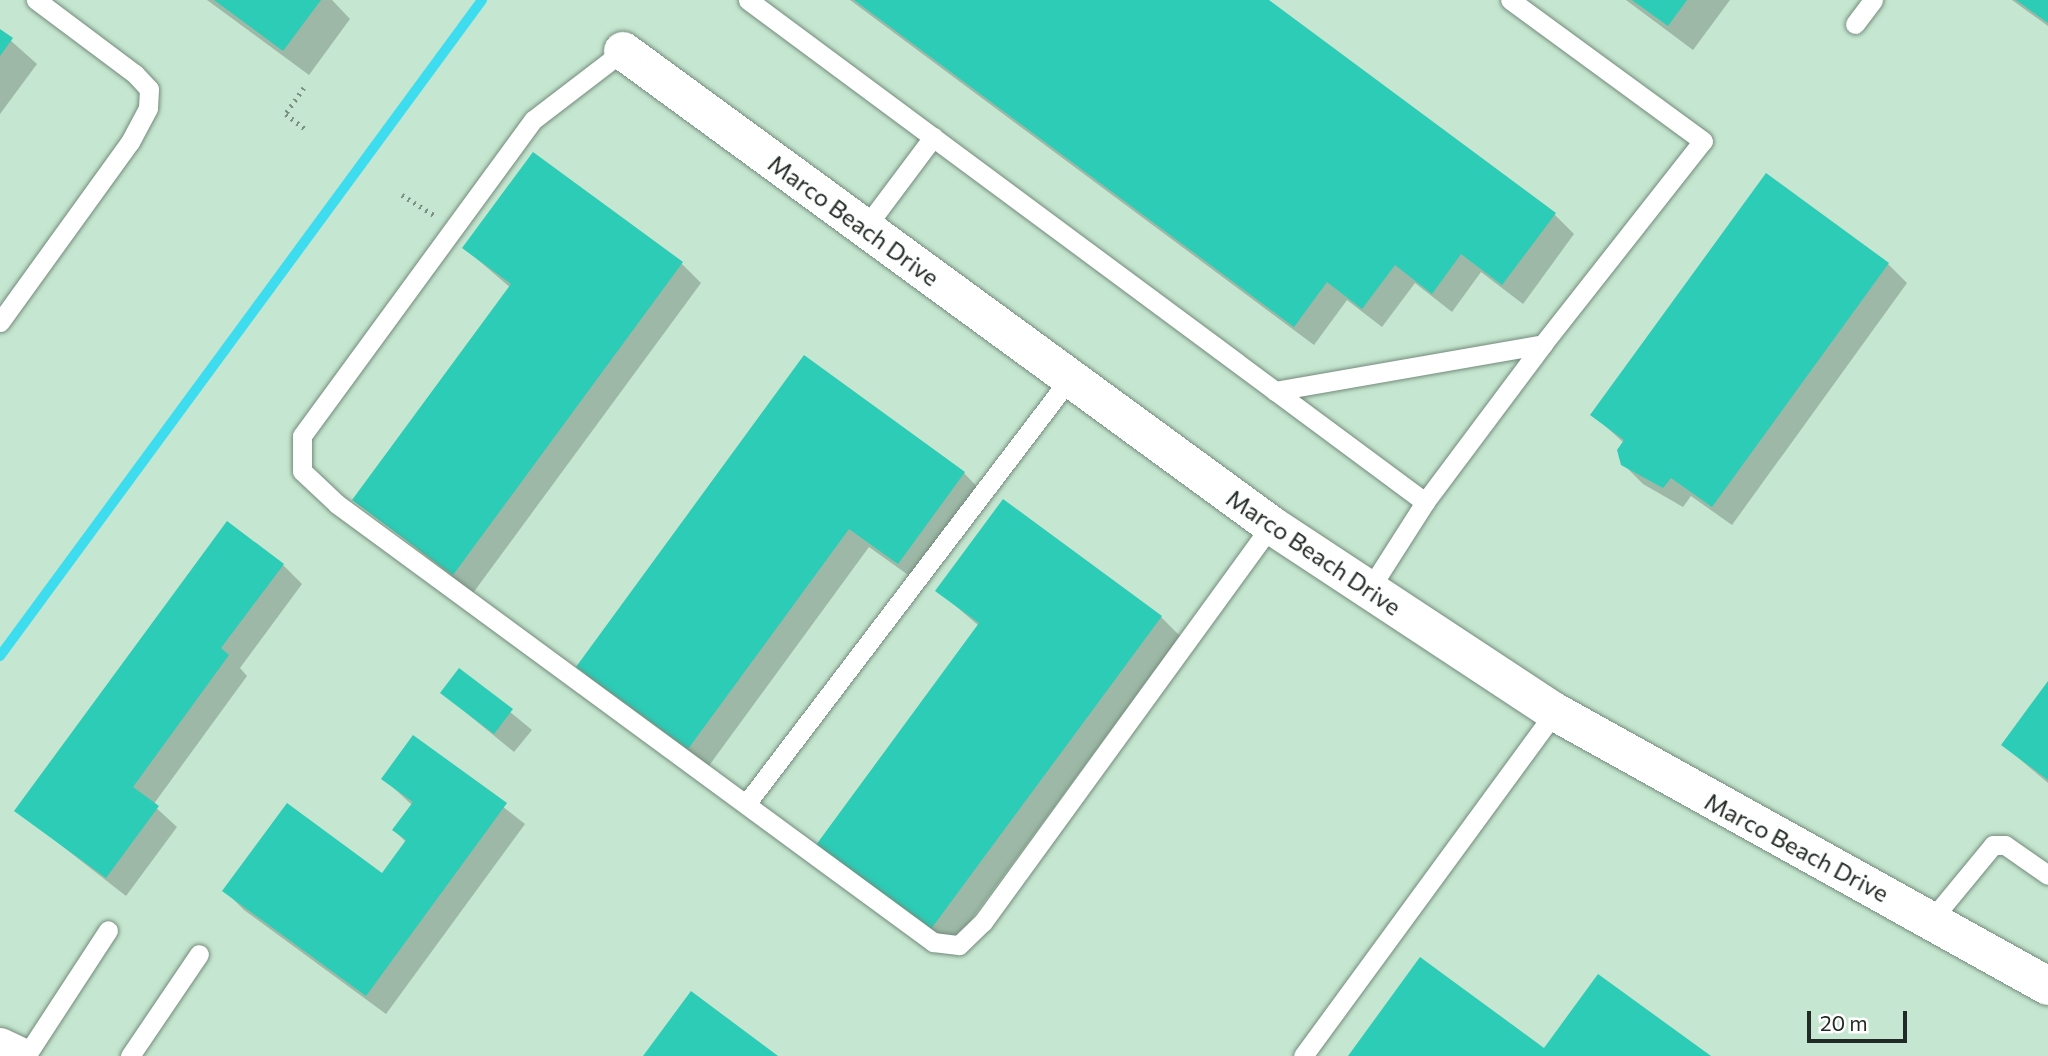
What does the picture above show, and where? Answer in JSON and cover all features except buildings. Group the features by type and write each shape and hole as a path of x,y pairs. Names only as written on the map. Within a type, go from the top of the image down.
{"street":[{"name":"Marco Beach Drive","path":"623,51 1271,525 1369,590 1555,712 1744,821 1932,919 2048,986"},
{"path":"0,1047 19,1056"}],"lane":[{"path":"0,322 130,142 148,108 149,89 135,74 36,0"},
{"path":"748,0 1425,502"},
{"path":"1369,590 1425,502 1543,345 1703,141 1510,0"},
{"path":"1855,24 1873,0"},
{"path":"623,51 533,120 302,436 302,471 337,503 933,943 959,945 983,922 1271,525"},
{"path":"865,229 933,137"},
{"path":"1275,391 1543,345"},
{"path":"746,804 1070,378"},
{"path":"1303,1056 1555,712"},
{"path":"1932,919 1993,845 2005,845 2048,875"},
{"path":"26,1056 108,930"},
{"path":"130,1056 199,954"}],"path":[{"path":"304,88 286,114 305,129"},
{"path":"402,195 453,228"}],"shaded area":[{"path":"0,0 2048,0 2048,1056 0,1056"}],"waterway":[{"path":"0,656 482,0"}]}
